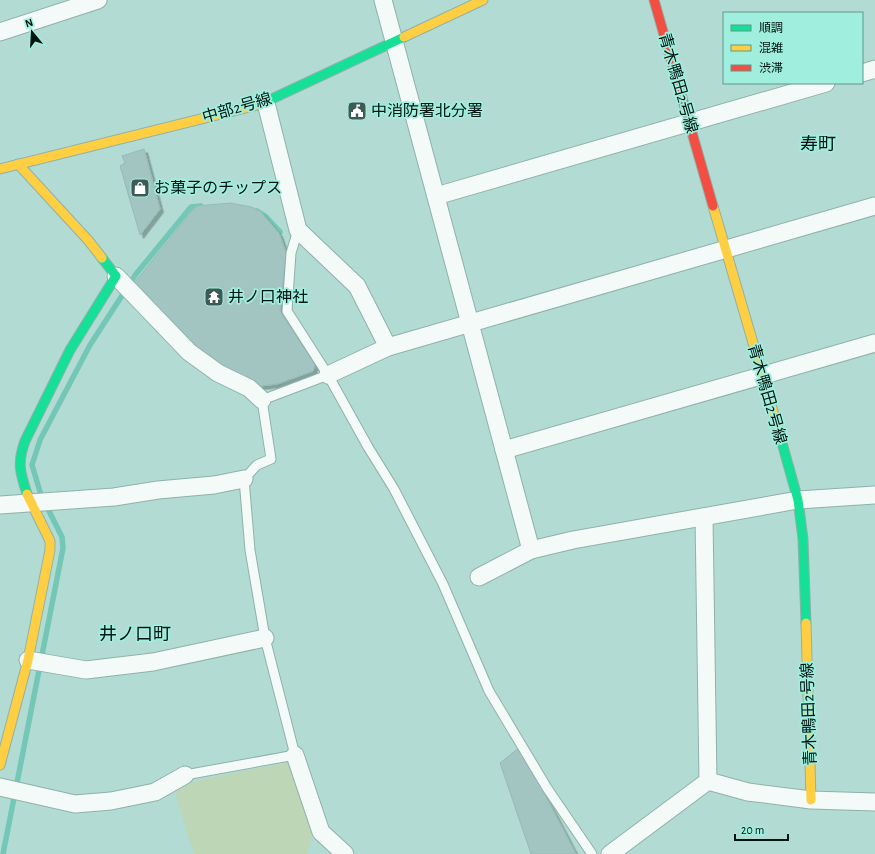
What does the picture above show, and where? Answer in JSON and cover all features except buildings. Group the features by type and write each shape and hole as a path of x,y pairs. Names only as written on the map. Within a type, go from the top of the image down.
{"street":[{"path":"0,32 97,0"},
{"path":"383,0 531,550"},
{"name":"中部2号線","path":"0,169 266,103 483,0"},
{"name":"青木鴨田2号線","path":"654,0 798,500 803,539 811,800"},
{"path":"863,73 875,69"},
{"path":"436,196 689,121 822,84"},
{"path":"266,103 298,230 357,286 388,347"},
{"path":"18,164 88,240 116,276 136,298 189,352 218,373 249,388 262,400"},
{"path":"328,375 388,347 875,206"},
{"path":"0,765 28,660 50,550 50,541 31,504 19,470 20,455 25,441 70,350 116,276"},
{"path":"504,450 875,343"},
{"path":"0,505 61,502 158,490 214,486 244,479"},
{"path":"479,577 531,550 574,540 798,500 875,495"},
{"path":"704,517 708,781"},
{"path":"28,660 86,670 153,662 265,638"},
{"path":"295,754 321,832 345,854"},
{"path":"0,787 74,804 111,800 155,792 185,774"},
{"path":"708,781 748,792 811,800 875,802"},
{"path":"610,854 708,781"}],"lane":[{"path":"298,230 292,253 287,311 328,375 394,489 444,584 489,691 547,788 592,854"},
{"path":"185,774 295,754 265,638 250,550 244,479 256,465 271,459 262,400 328,375"}],"green space":[{"path":"290,762 313,835 307,854 194,854 175,792 195,781"}],"waterway":[{"path":"3,854 63,548 62,537 41,495 32,465 40,440 90,345 136,274 191,207 201,206"},
{"path":"257,211 265,216 280,232"}],"traffic: fast":[{"path":"261,104 404,37"},
{"path":"27,494 20,468 21,455 25,441 70,350 116,276 102,258"},
{"path":"777,425 798,500 803,539 806,623"}],"traffic: slow":[{"path":"404,37 483,0"},
{"path":"0,169 261,104"},
{"path":"18,164 88,240 102,258"},
{"path":"713,206 777,425"},
{"path":"0,765 28,660 50,550 50,541 27,494"},
{"path":"806,623 811,800"}],"traffic: jam":[{"path":"654,0 713,206"}],"place":[{"name":"中消防署北分署","path":"357,111"},
{"name":"お菓子のチップス","path":"140,188"},
{"name":"井ノ口神社","path":"214,297"}],"district":[{"name":"寿町","path":"818,145"},
{"name":"井ノ口町","path":"135,635"}]}
